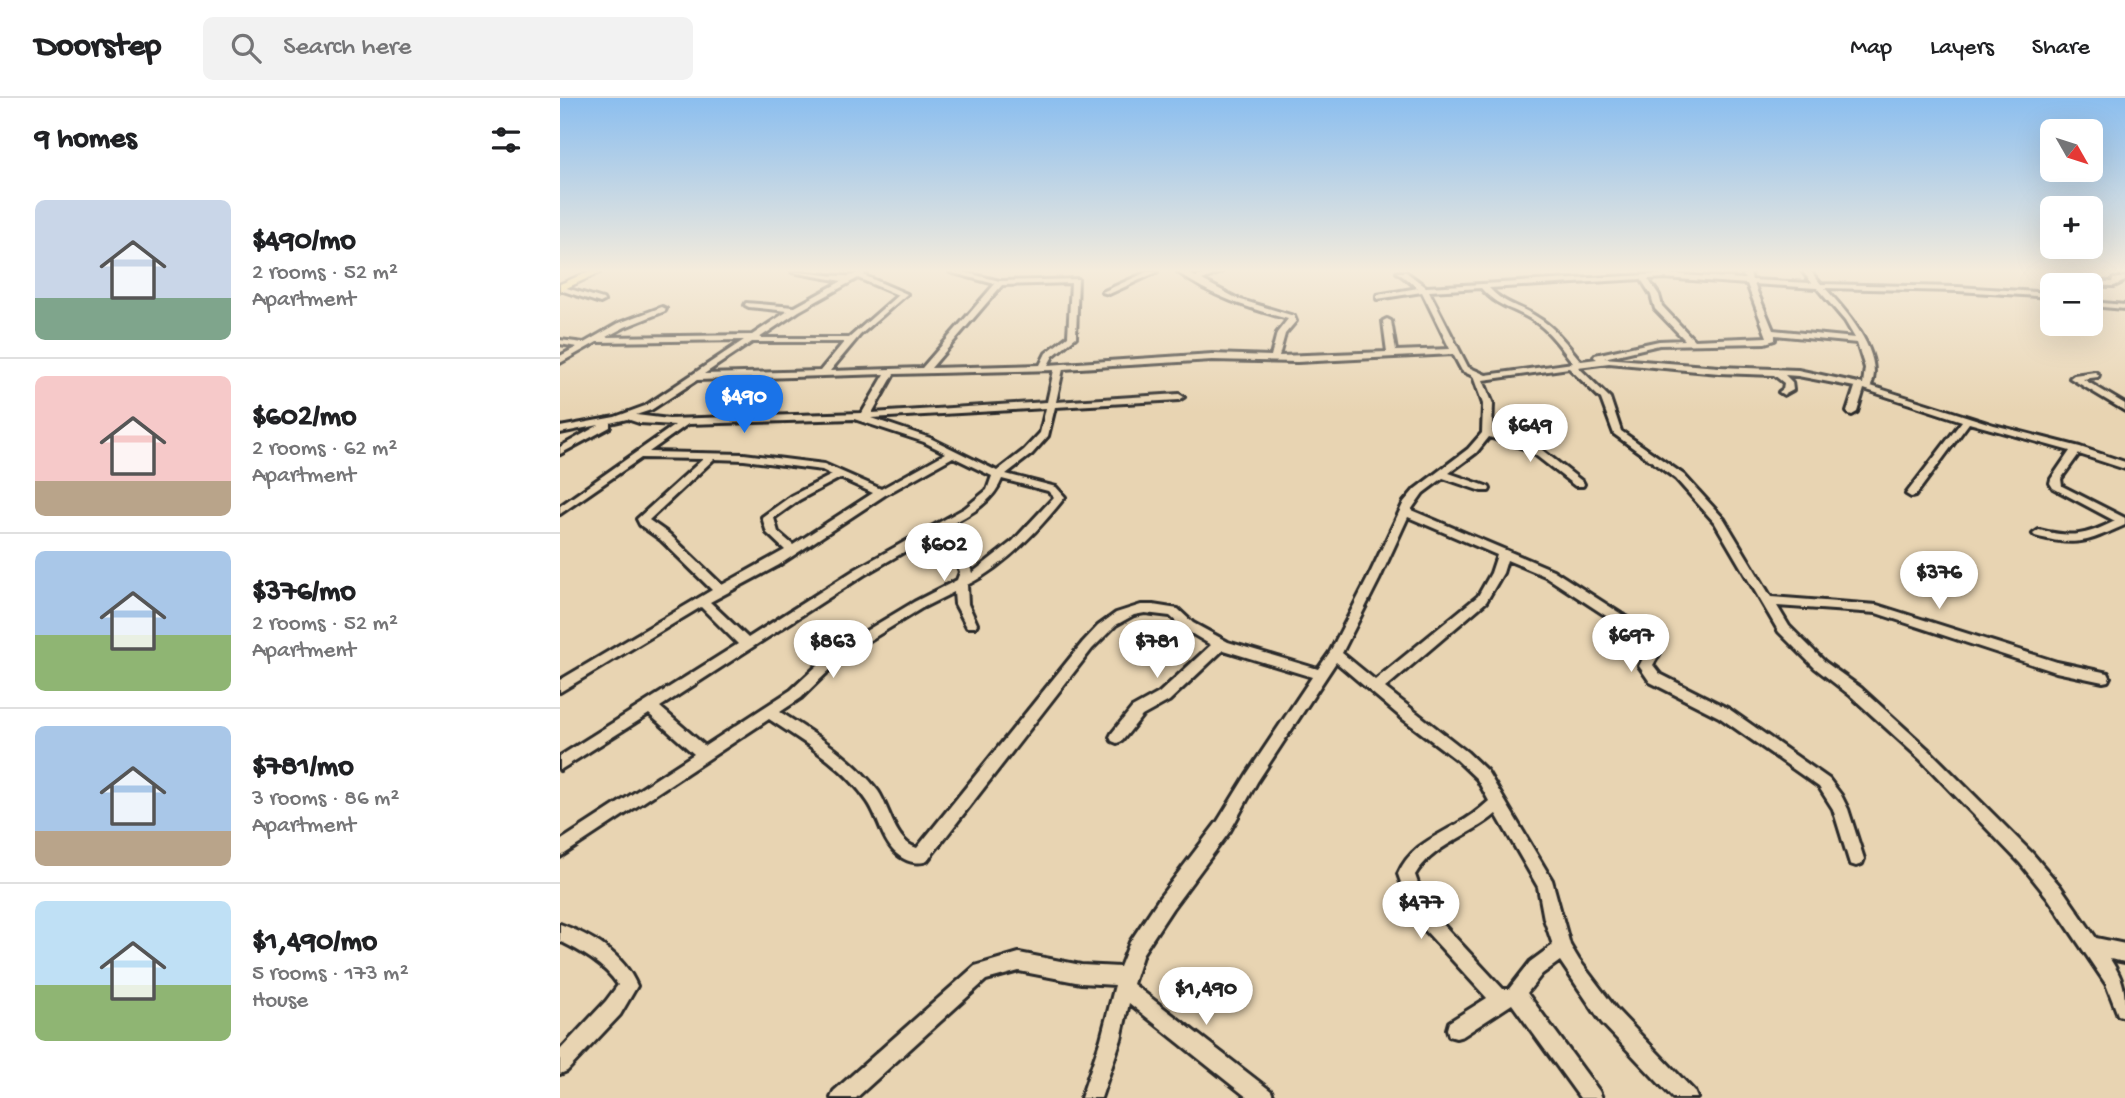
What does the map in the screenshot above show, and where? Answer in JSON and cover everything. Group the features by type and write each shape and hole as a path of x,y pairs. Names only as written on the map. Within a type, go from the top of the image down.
{"street":[{"path":"560,360 594,340 641,319"},
{"path":"560,430 629,416 648,408 781,319"},
{"path":"822,373 849,340 874,319"},
{"path":"925,370 969,319"},
{"path":"1043,367 1049,355 1072,337 1073,319"},
{"path":"1274,359 1281,333 1291,319"},
{"path":"1439,319 1465,369 1477,376 1495,379 1579,365 1633,361 1719,370 1798,373 1863,386 1967,420 2076,449 2125,466"},
{"path":"1534,319 1550,331 1605,398 1617,432 1680,477 1720,521 1741,553 1766,601 1793,639 1925,755 2026,858 2054,892 2113,978 2125,1008"},
{"path":"1669,319 1691,342"},
{"path":"1579,365 1607,354 1659,343 1765,341 1772,338 1766,319"},
{"path":"1850,319 1862,341 1871,380 1863,386 1852,412"},
{"path":"1387,321 1391,355"},
{"path":"1772,332 1862,341"},
{"path":"594,340 849,340"},
{"path":"560,342 585,346"},
{"path":"696,377 1059,367 1212,357 1274,359 1456,351"},
{"path":"560,764 860,572 944,526 992,491 998,475 1037,444 1048,427 1059,367"},
{"path":"1774,371 1788,382 1789,388 1784,392"},
{"path":"859,416 891,372"},
{"path":"2095,375 2074,378 2125,408"},
{"path":"1091,1098 1111,1039 1124,981 1136,948 1224,826 1252,778 1335,654 1404,511 1419,491 1472,451 1487,433 1488,404 1477,376"},
{"path":"629,416 652,422 859,416 1052,402 1178,397"},
{"path":"888,428 898,413"},
{"path":"560,850 796,694 839,653 918,605 982,572 1008,552 1060,497 1052,489 998,475 927,440 859,416"},
{"path":"560,451 617,419"},
{"path":"1911,494 1967,420"},
{"path":"560,511 687,421"},
{"path":"1487,433 1533,448 1579,484"},
{"path":"2076,449 2073,460 2056,477 2054,483 2058,488 2125,522"},
{"path":"560,687 702,601 792,551 880,493 953,453"},
{"path":"641,455 744,457 824,467 880,493"},
{"path":"712,456 643,519 644,523 665,537 720,591"},
{"path":"792,551 773,533 768,517 794,498 841,474"},
{"path":"1441,474 1485,489"},
{"path":"1404,511 1549,573 1647,636 1652,640 1654,651 1646,666 1654,678 1724,713 1824,783 1839,806 1856,859"},
{"path":"2039,534 2072,541 2081,540 2125,522"},
{"path":"944,526 970,546 963,562 966,572 960,584 960,605 971,624"},
{"path":"1375,688 1482,599 1497,573 1503,555"},
{"path":"702,601 746,644"},
{"path":"1766,601 1877,609 2056,667 2103,677"},
{"path":"769,712 837,756 874,798 902,851 911,856 921,856 1073,662 1100,631 1119,616 1142,608 1174,612 1186,627 1221,644 1322,675"},
{"path":"1117,737 1137,712 1164,697 1221,644"},
{"path":"1335,654 1472,764 1482,775 1546,885 1563,949 1609,1016 1687,1098"},
{"path":"649,706 704,754"},
{"path":"1498,803 1472,824 1431,843 1411,864 1406,874 1419,911 1509,996 1592,1098"},
{"path":"560,932 600,953 625,978 628,986 613,1008 560,1064"},
{"path":"2091,946 2125,953"},
{"path":"1456,1029 1509,996 1536,968 1563,949"},
{"path":"841,1098 958,989 981,972 1019,962 1124,981 1264,1098"}]}
